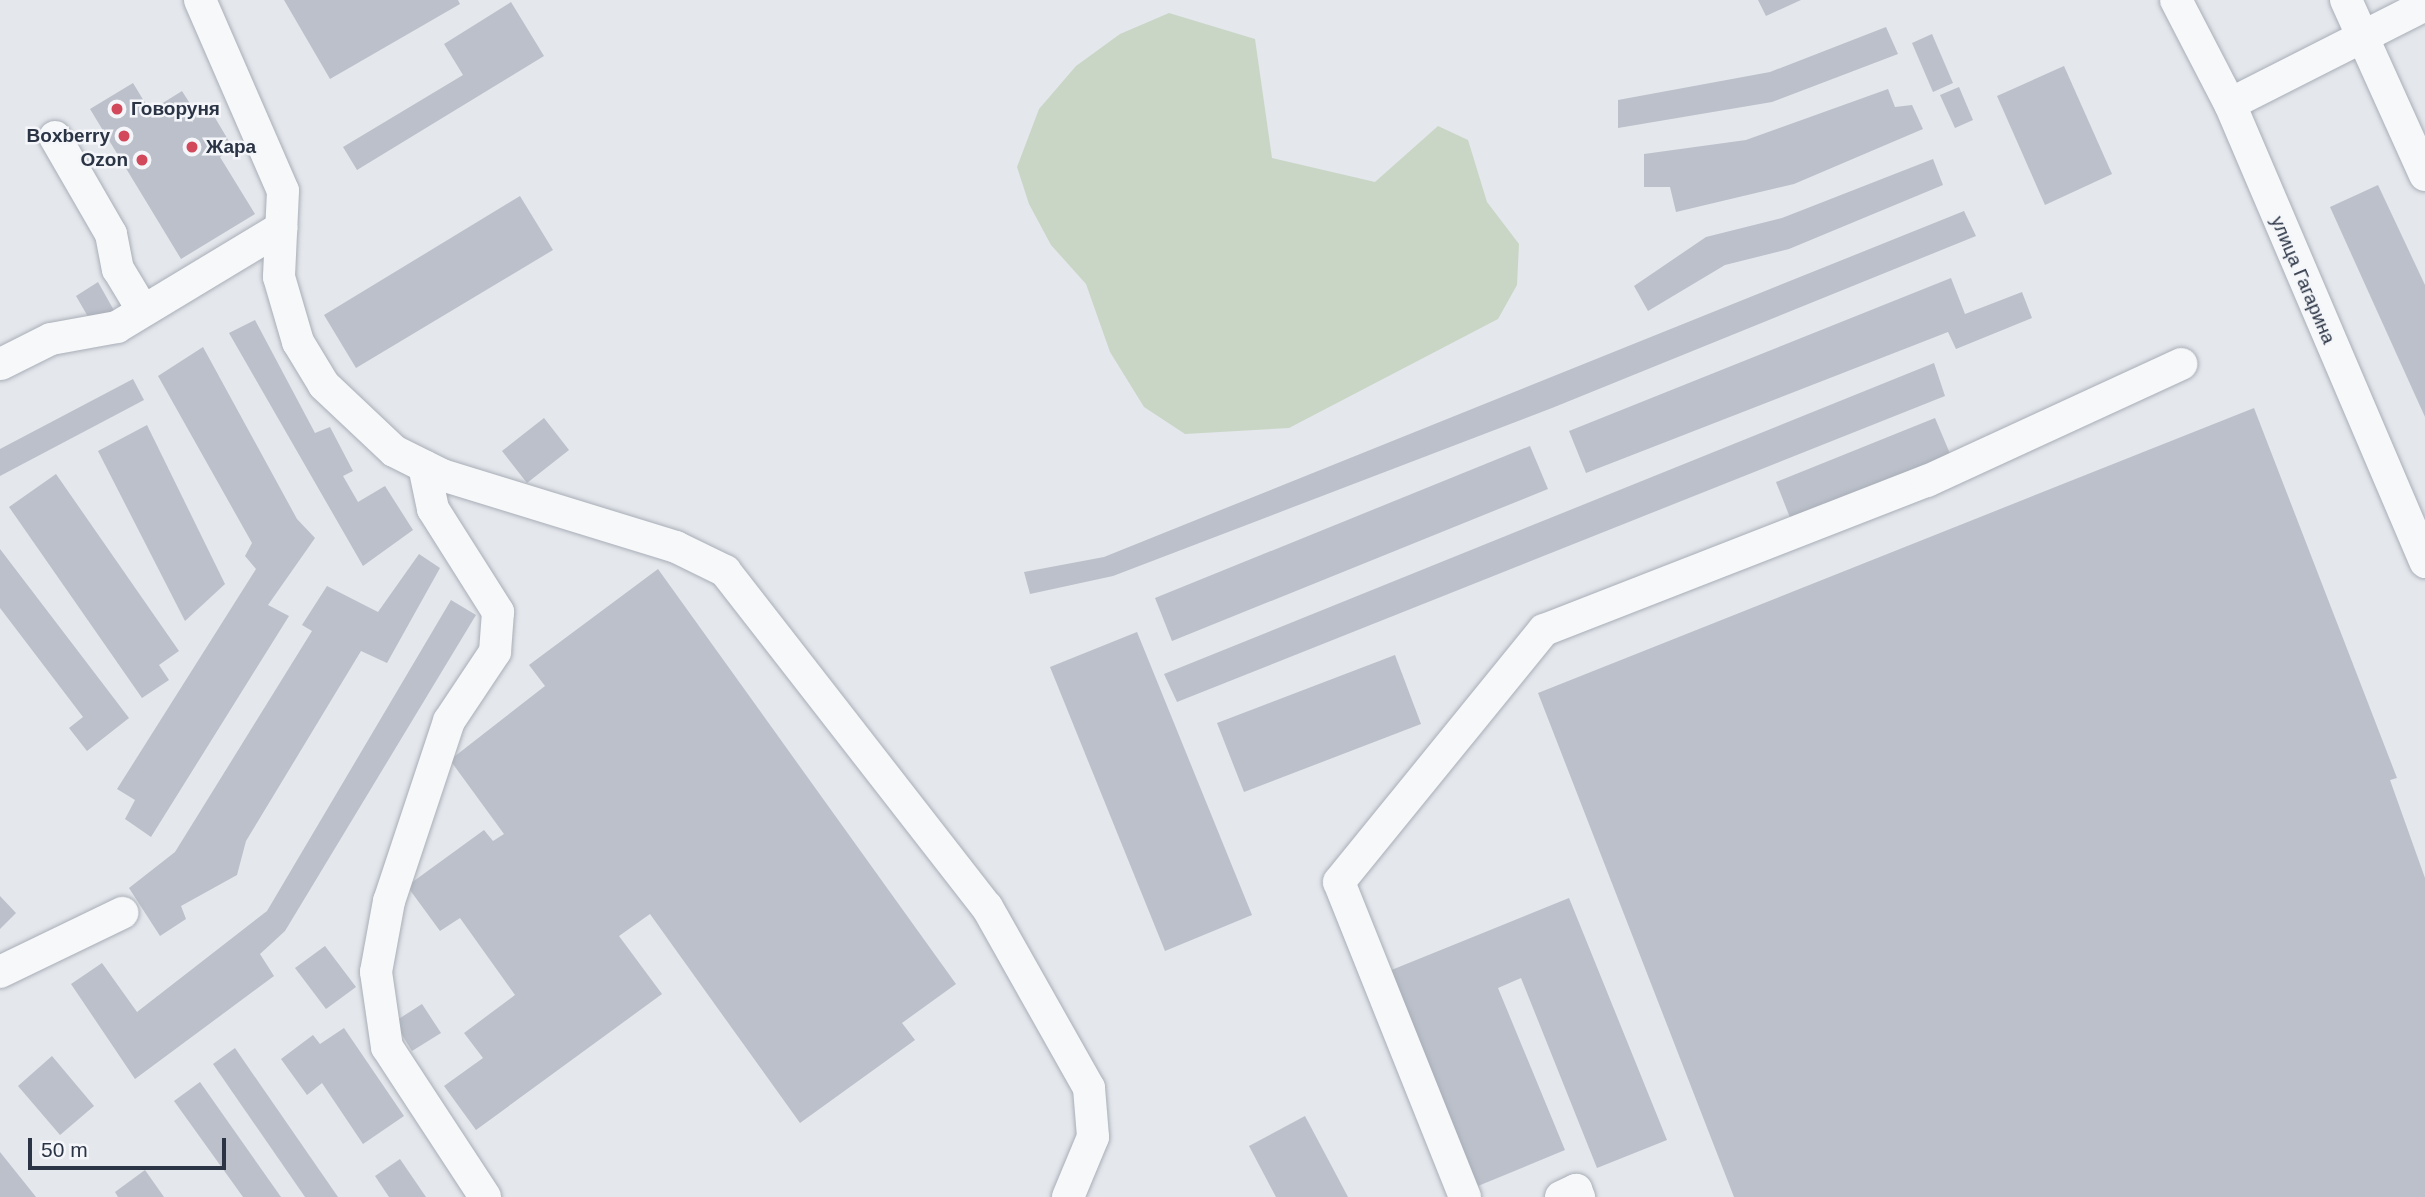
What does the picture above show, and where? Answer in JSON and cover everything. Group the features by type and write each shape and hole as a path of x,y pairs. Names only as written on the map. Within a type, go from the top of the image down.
{"street":[{"path":"200,0 284,191 279,277 298,342 324,385 394,451 424,466 526,504 676,547 725,571 987,906 1084,1077 1093,1137 1068,1197"},
{"name":"улица Гагарина","path":"2176,0 2230,104 2425,562"},
{"path":"2346,0 2425,175"},
{"path":"2230,104 2361,35 2425,5"},
{"path":"55,137 111,234 118,269 142,309"},
{"path":"1,364 51,339 117,327 142,309 281,228"},
{"path":"1465,1197 1339,882 1544,630 1927,481 2181,364"},
{"path":"424,466 433,509 498,612 495,652 449,721 389,901 376,972 387,1047 485,1197"},
{"path":"0,972 122,913"},
{"path":"1561,1197 1576,1190 1579,1197"}],"green space":[{"path":"1169,13 1255,39 1272,158 1375,182 1438,126 1468,140 1487,202 1519,244 1517,285 1498,319 1289,428 1185,434 1144,407 1110,352 1086,284 1051,245 1029,204 1017,167 1039,109 1076,66 1120,34"}],"building":[{"path":"284,0 458,0 460,4 330,79"},
{"path":"1758,0 1801,0 1766,16"},
{"path":"511,2 544,56 357,170 343,147 463,75 444,44"},
{"path":"1886,27 1898,54 1772,102 1618,128 1618,100 1770,72"},
{"path":"1932,34 1953,83 1933,92 1912,43"},
{"path":"2064,66 2112,174 2045,205 1997,96"},
{"path":"133,83 150,111 182,91 199,118 211,111 233,148 220,157 255,214 181,259 90,109"},
{"path":"1959,87 1973,120 1955,128 1940,95"},
{"path":"1888,89 1895,107 1912,105 1923,129 1794,184 1676,212 1670,187 1644,187 1644,154 1746,140"},
{"path":"1933,159 1943,185 1789,249 1725,265 1648,311 1634,286 1706,237 1782,218"},
{"path":"2378,185 2425,285 2425,417 2330,207"},
{"path":"520,196 553,250 356,368 324,315"},
{"path":"1964,211 1976,236 1552,408 1113,576 1030,594 1024,572 1104,557"},
{"path":"1951,278 1965,314 2022,292 2032,318 1956,349 1948,332 1586,473 1569,431"},
{"path":"98,282 116,314 94,327 76,296"},
{"path":"255,320 315,433 330,427 353,471 343,476 358,502 385,486 413,530 363,566 229,333"},
{"path":"203,347 297,519 315,538 268,605 289,616 151,837 125,819 135,800 117,789 256,569 245,556 252,543 158,376"},
{"path":"1934,363 1945,396 1177,702 1164,674"},
{"path":"133,379 144,400 0,476 0,449"},
{"path":"2254,408 2397,778 2390,780 2425,878 2425,1197 1734,1197 1538,693"},
{"path":"544,418 569,450 527,483 502,451"},
{"path":"1935,418 1951,456 1791,520 1776,482"},
{"path":"147,425 225,584 185,621 98,451"},
{"path":"1530,446 1548,489 1172,641 1155,598"},
{"path":"56,474 179,651 159,665 169,680 142,698 9,507"},
{"path":"0,549 129,718 87,751 69,728 83,717 0,608"},
{"path":"419,554 440,568 387,663 361,651 246,841 237,875 181,906 186,919 160,936 129,888 175,852 312,631 302,625 327,586 378,612"},
{"path":"658,569 956,984 902,1023 915,1040 800,1123 650,914 619,936 662,994 476,1130 444,1086 483,1058 464,1033 515,995 460,918 440,931 407,886 484,830 493,841 504,834 450,760 545,686 529,665"},
{"path":"451,600 476,615 285,931 260,954 274,976 135,1079 71,984 102,963 137,1012 267,911"},
{"path":"1137,632 1252,915 1165,951 1050,667"},
{"path":"1395,655 1421,724 1244,792 1217,723"},
{"path":"0,896 16,913 0,929"},
{"path":"1569,898 1667,1140 1597,1168 1521,978 1498,988 1565,1150 1478,1186 1389,971"},
{"path":"325,946 356,987 326,1009 295,968"},
{"path":"422,1004 441,1033 412,1051 394,1022"},
{"path":"344,1028 404,1116 363,1144 322,1083 307,1095 281,1059 313,1035 320,1044"},
{"path":"235,1048 338,1197 305,1197 213,1064"},
{"path":"52,1056 94,1106 60,1135 18,1086"},
{"path":"200,1082 281,1197 243,1197 174,1101"},
{"path":"1305,1116 1348,1197 1276,1197 1249,1146"},
{"path":"0,1152 36,1197 0,1197"},
{"path":"400,1159 426,1197 389,1197 375,1176"},
{"path":"145,1170 164,1197 118,1197 115,1192"}],"place":[{"name":"Говоруня","path":"117,109"},
{"name":"Boxberry","path":"124,136"},
{"name":"Жара","path":"192,147"},
{"name":"Ozon","path":"142,160"}]}
